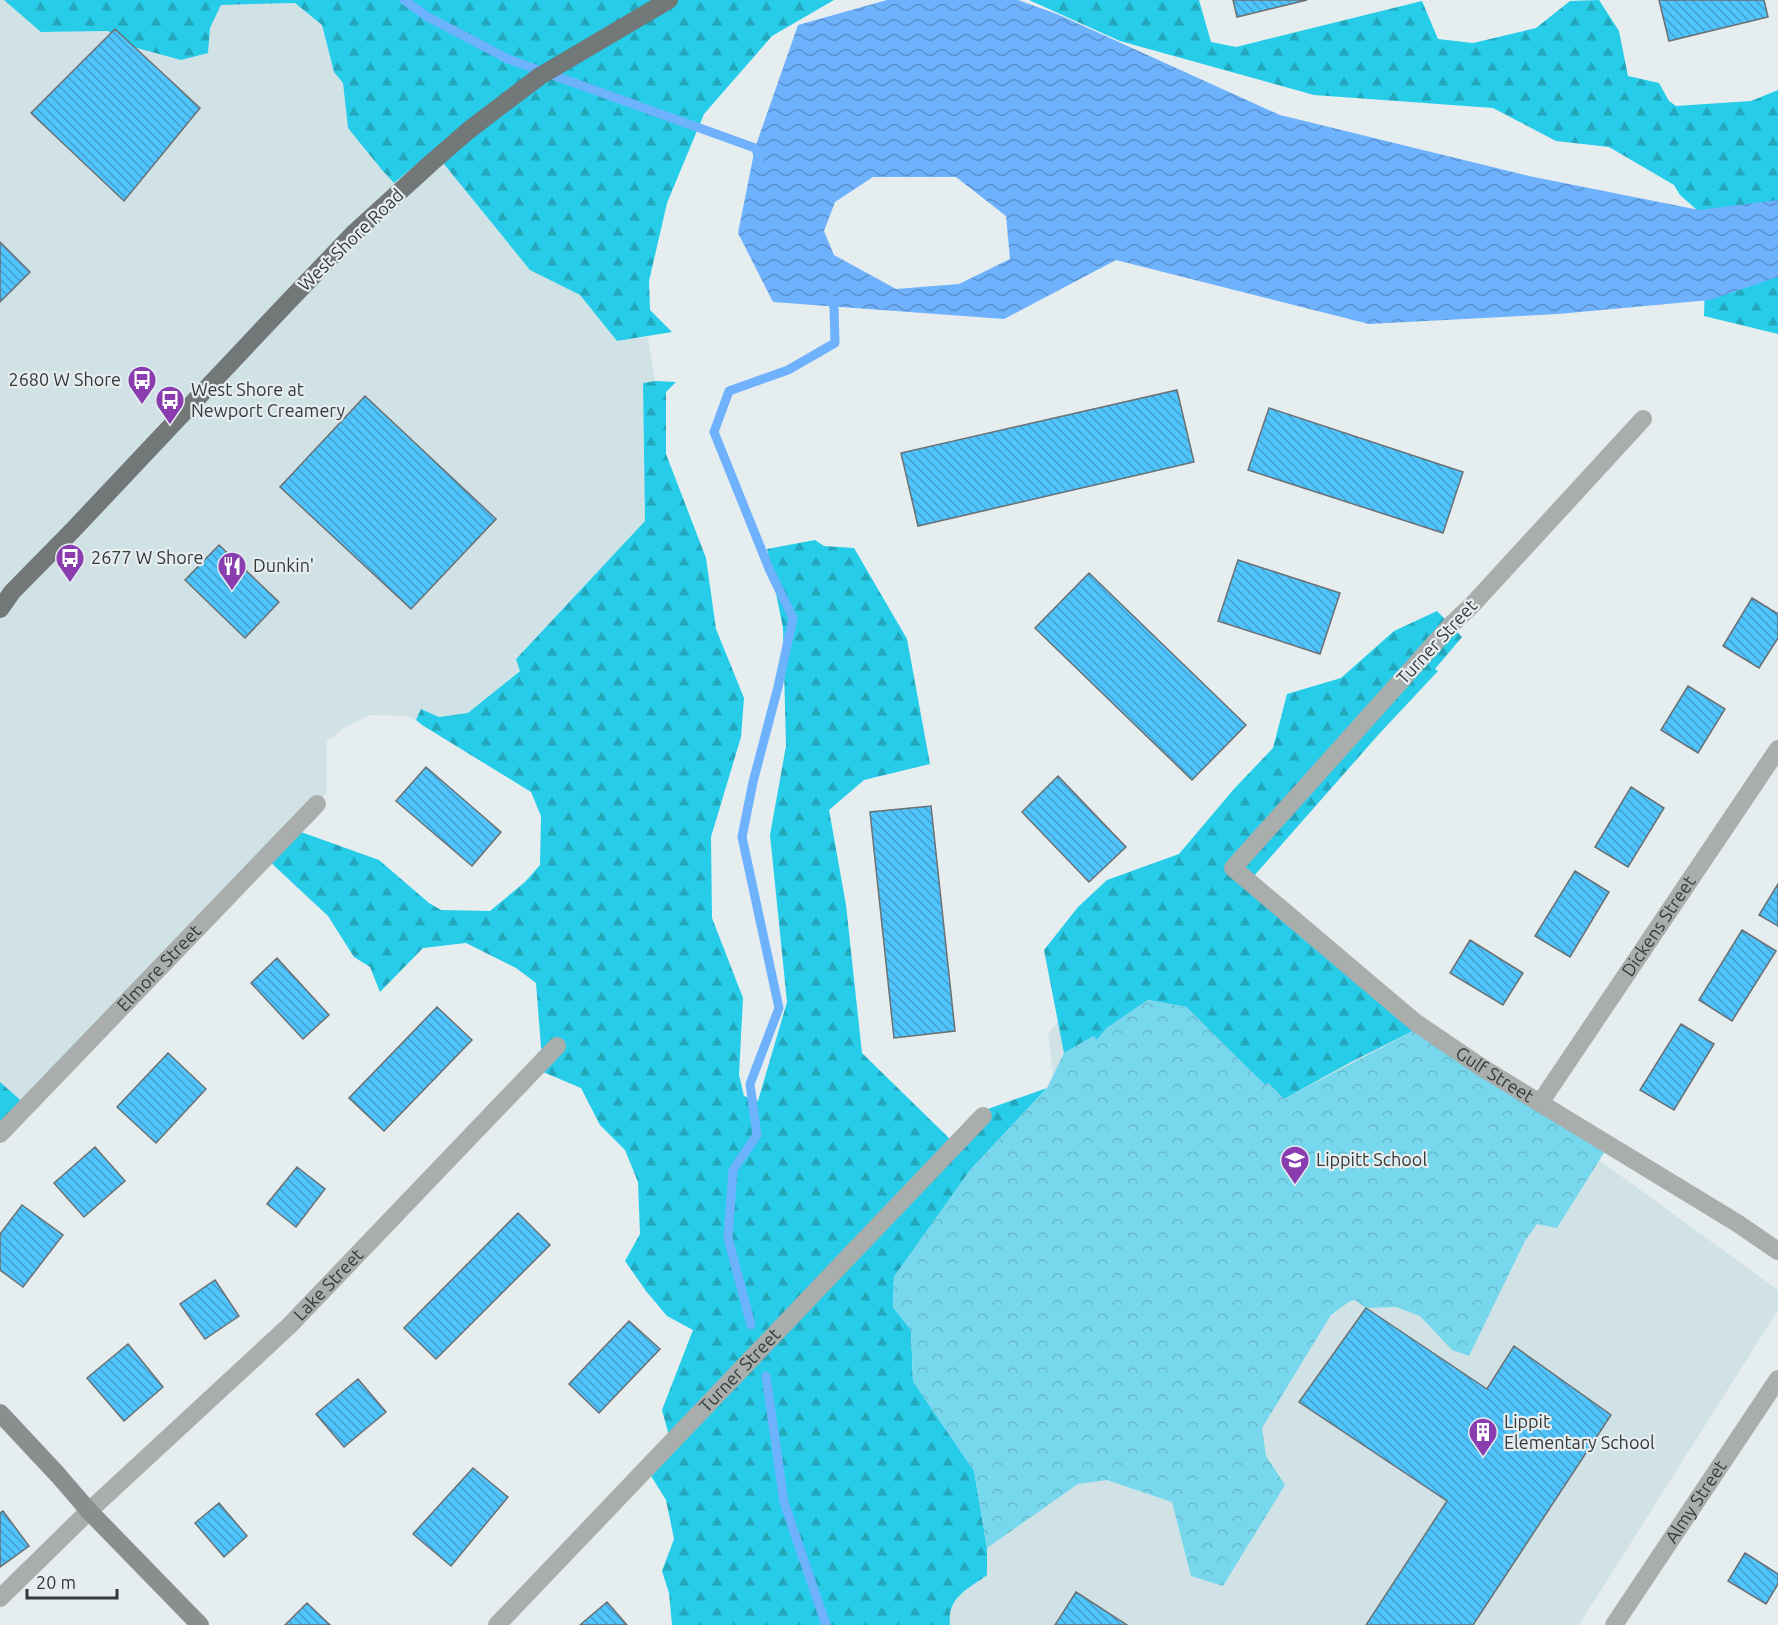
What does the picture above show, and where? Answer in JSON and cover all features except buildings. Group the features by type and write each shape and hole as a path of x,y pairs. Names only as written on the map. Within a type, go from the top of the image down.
{"main road":[{"name":"West Shore Road","path":"0,609 12,592 346,242 431,163 469,130 540,76 669,0"},
{"name":"West Shore Road","path":"0,588 73,530"}],"street":[{"name":"Turner Street","path":"1233,868 1450,625 1473,604 1643,419"},
{"name":"Dickens Street","path":"1540,1103 1778,748"},
{"name":"Elmore Street","path":"0,1134 317,804"},
{"name":"Gulf Street","path":"1233,868 1415,1022 1480,1067 1737,1223 1778,1251"},
{"name":"Lake Street","path":"0,1598 89,1511 290,1326 557,1046"},
{"name":"Turner Street","path":"497,1625 983,1116"},
{"name":"Almy Street","path":"1614,1625 1778,1379"},
{"path":"0,1413 58,1474 89,1511 200,1625"}],"shaded area":[{"path":"0,0 4,0 42,32 108,31 126,45 208,53 210,28 221,5 295,3 322,25 334,72 343,83 348,128 395,182 423,159 435,153 530,270 580,295 617,341 648,337 655,381 643,383 645,521 516,658 520,670 468,713 439,717 422,709 416,720 406,716 370,715 344,728 327,741 327,792 297,828 26,1105 0,1082"},
{"name":"Lippitt School","path":"1185,859 1778,1290 1778,1310 1579,1625 894,1625 1054,1082 1048,1034"}],"green space":[{"path":"4,0 834,0 772,36 704,114 667,203 649,281 650,310 672,332 617,341 580,295 530,270 435,153 423,159 394,183 348,128 343,83 334,72 322,25 295,3 221,5 210,28 208,53 181,60 126,45 108,31 41,32"},
{"path":"1029,0 1199,0 1211,42 1236,47 1422,1 1438,39 1473,43 1536,28 1570,1 1599,0 1619,31 1628,76 1659,83 1669,101 1676,106 1751,101 1778,90 1778,334 1704,316 1705,283 1723,233 1680,195 1674,185 1609,147 1556,141 1493,108 1314,95 1120,41"},
{"path":"676,382 666,392 666,454 706,558 716,629 744,698 741,737 711,837 712,918 743,998 739,1075 744,1096 758,1101 787,1002 770,835 786,746 783,628 767,549 815,540 824,546 854,548 907,639 930,764 864,780 829,810 846,905 862,1053 954,1143 985,1110 1047,1088 971,1169 894,1277 893,1307 911,1330 913,1381 974,1471 987,1548 987,1575 955,1601 950,1615 950,1625 672,1625 669,1593 662,1571 674,1539 666,1500 648,1471 671,1443 662,1410 693,1330 667,1316 625,1261 640,1234 638,1182 625,1150 600,1125 581,1088 543,1072 536,983 516,968 466,943 423,948 380,992 370,967 354,957 328,916 268,860 301,832 379,860 429,903 441,910 490,911 525,882 540,865 541,816 531,792 416,720 421,709 439,717 468,713 520,671 516,659 645,521 643,383"},
{"path":"1437,611 1462,637 1435,669 1438,671 1379,734 1253,877 1419,1028 1284,1099 1268,1083 1266,1086 1186,1007 1148,1000 1107,1028 1096,1041 1094,1036 1064,1053 1044,950 1078,907 1107,880 1179,854 1234,789 1273,748 1287,694 1341,678 1394,631"},
{"path":"1148,1000 1186,1007 1265,1085 1267,1083 1284,1099 1419,1028 1605,1151 1557,1228 1537,1224 1525,1241 1469,1356 1452,1350 1420,1316 1396,1307 1366,1308 1355,1300 1350,1301 1331,1315 1262,1428 1266,1456 1285,1485 1223,1586 1191,1576 1172,1502 1107,1480 1078,1484 987,1548 974,1471 913,1381 911,1330 893,1307 894,1277 971,1169 1047,1088 1064,1053 1094,1036 1097,1040 1107,1028"},
{"path":"0,1082 26,1105 0,1135"}],"water":[{"path":"887,0 1018,0 1057,14 1280,115 1529,176 1699,210 1778,200 1778,277 1710,300 1558,314 1369,324 1116,260 1004,319 773,302 738,233 755,148 798,25","holes":["873,177 956,177 1006,216 1010,259 959,284 896,289 834,255 824,231 835,202"]}],"waterway":[{"path":"404,0 428,17 508,59 755,148 760,158"},
{"path":"751,1325 728,1238 733,1170 757,1135 750,1084 779,1008 742,837 793,618 770,571 714,432 729,391 788,370 835,343 834,307 829,297"},
{"path":"766,1376 784,1502 826,1625"}],"place":[{"name":"2680 W Shore","path":"142,406"},
{"name":"West Shore at Newport Creamery","path":"170,426"},
{"name":"2677 W Shore","path":"70,584"},
{"name":"Dunkin'","path":"232,592"},
{"name":"Lippitt School","path":"1295,1186"},
{"name":"Lippit Elementary School","path":"1483,1458"}]}
